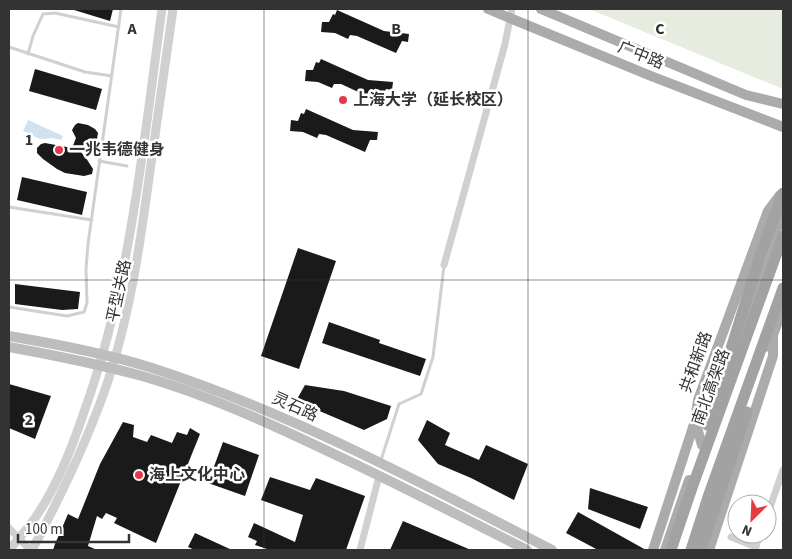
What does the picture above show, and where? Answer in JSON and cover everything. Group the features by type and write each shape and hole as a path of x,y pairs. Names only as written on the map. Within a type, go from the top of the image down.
{"highway":[{"path":"693,485 707,426 760,256 783,191"},
{"name":"南北高架路","path":"672,550 693,485 783,236"},
{"path":"692,550 709,494 783,288"},
{"path":"701,550 773,335"}],"main road":[{"name":"广中路","path":"488,9 511,14 783,127"},
{"name":"广中路","path":"541,9 746,96 783,104"},
{"name":"共和新路","path":"653,550 695,422 698,400 768,211 783,191"},
{"name":"共和新路","path":"665,550 737,349 783,210"},
{"path":"692,550 758,359 773,335 783,308"},
{"path":"709,550 773,356 773,335"},
{"name":"灵石路","path":"9,336 148,366 266,410 380,464 552,550"},
{"name":"灵石路","path":"9,347 106,367 142,377 220,404 268,423 527,550"},
{"path":"695,422 702,444"},
{"path":"665,510 683,496"}],"street":[{"name":"平型关路","path":"109,357 127,257 162,9"},
{"name":"平型关路","path":"31,550 62,493 81,451 134,278 173,9"},
{"path":"444,265 505,44 511,14"},
{"name":"平型关路","path":"9,550 39,512 58,476 106,367"},
{"path":"775,494 783,470"},
{"path":"360,550 379,476"},
{"path":"9,528 31,550"}],"lane":[{"path":"9,308 67,316 84,312 87,303 86,269 100,169 99,161 121,9"},
{"path":"28,54 32,36 43,14 55,13 119,27"},
{"path":"9,47 85,72 112,76"},
{"path":"99,161 127,166"},
{"path":"9,207 92,220"},
{"path":"380,464 399,404 421,394 433,356 444,265"}],"shaded area":[{"path":"589,9 778,9 783,11 783,89"}],"water":[{"path":"28,120 63,136 61,140 53,138 40,139 23,131"}],"building":[{"path":"74,9 113,9 110,21"},
{"path":"337,10 384,31 409,34 408,42 402,41 396,53 357,36 350,35 348,39 335,33 321,32 322,22 329,22"},
{"path":"321,59 368,80 393,82 392,90 386,89 380,102 341,84 334,84 332,88 318,82 305,81 306,70 313,70 316,62 319,63"},
{"path":"35,69 102,89 96,110 29,91"},
{"path":"306,109 353,130 378,132 377,140 370,140 365,152 326,135 319,134 317,138 303,132 290,131 291,120 298,121 301,113 304,114"},
{"name":"一兆韦德健身","path":"78,123 88,125 98,133 97,139 85,142 80,151 93,169 92,174 84,176 65,173 37,153 37,148 45,143 72,148 76,138 72,130"},
{"path":"22,177 87,192 82,215 17,200"},
{"path":"298,248 336,261 299,369 261,356"},
{"path":"15,284 80,292 78,309 62,310 15,304"},
{"path":"329,322 380,340 379,343 426,359 420,376 322,343"},
{"path":"9,384 51,396 35,439 9,428"},
{"path":"305,385 344,391 391,406 387,419 364,430 296,401"},
{"path":"427,420 450,433 445,445 479,460 486,445 528,464 514,500 438,464 418,440"},
{"name":"海上文化中心","path":"123,422 134,425 133,437 147,442 151,435 172,443 177,432 187,435 190,428 200,434 156,543 114,523 117,518 106,513 102,519 97,516 88,546 97,550 53,550 68,514 78,519 100,464"},
{"path":"223,442 259,455 245,496 208,483"},
{"path":"270,477 310,490 316,478 365,496 346,550 270,550 255,545 257,541 248,537 254,523 295,542 303,515 261,500"},
{"path":"590,488 648,507 640,529 588,509"},
{"path":"578,512 646,550 598,550 566,533"},
{"path":"403,521 471,550 390,550"},
{"path":"195,533 232,550 195,550 188,547"}],"place":[{"name":"上海大学（延长校区）","path":"343,100"},
{"name":"一兆韦德健身","path":"59,150"},
{"name":"海上文化中心","path":"139,475"}]}
